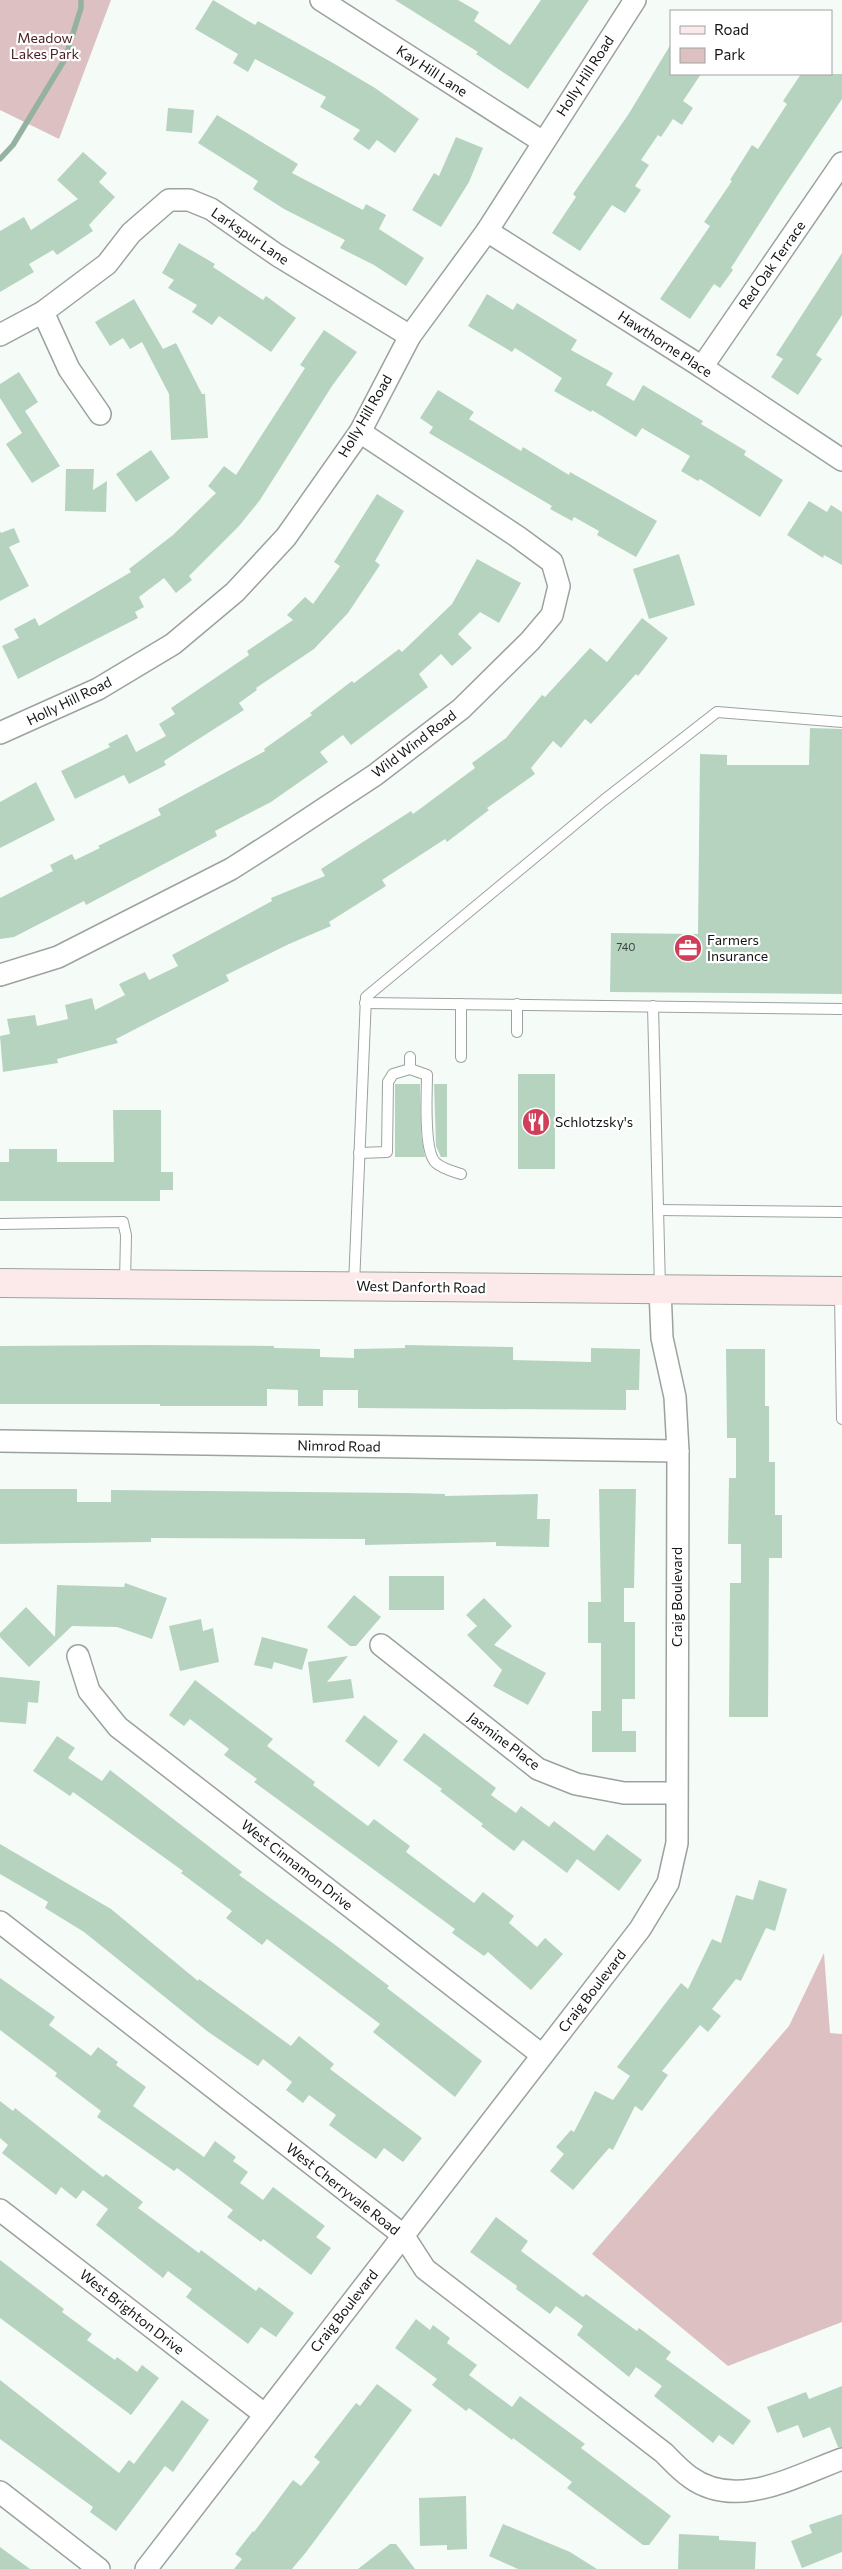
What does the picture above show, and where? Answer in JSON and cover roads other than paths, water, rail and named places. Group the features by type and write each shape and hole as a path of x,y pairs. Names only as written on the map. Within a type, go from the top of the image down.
{"main road":[{"name":"West Danforth Road","path":"0,1284 841,1291"}],"street":[{"name":"Kay Hill Lane","path":"321,0 543,142"},
{"name":"Holly Hill Road","path":"0,732 98,689 173,644 235,592 286,537 360,432 410,336 488,231 635,0"},
{"name":"Red Oak Terrace","path":"702,367 842,163"},
{"name":"Larkspur Lane","path":"0,335 43,312 107,264 131,233 151,213 169,200 189,200 211,209 277,255 410,336"},
{"name":"Hawthorne Place","path":"488,231 702,367 842,460"},
{"path":"43,312 69,369 100,414"},
{"name":"Wild Wind Road","path":"0,975 58,958 231,869 275,841 375,775 461,709 530,641 552,615 559,586 552,562 518,537 360,432"},
{"name":"Craig Boulevard","path":"146,2569 640,1929 668,1883 678,1843 676,1793 678,1450 675,1398 662,1338 660,1289"},
{"name":"Nimrod Road","path":"0,1441 678,1450"},
{"name":"Jasmine Place","path":"381,1645 538,1769 576,1784 595,1788 624,1793 676,1793"},
{"name":"West Cinnamon Drive","path":"78,1656 89,1692 118,1726 542,2055"},
{"name":"West Cherryvale Road","path":"0,1922 403,2235 425,2268 664,2453 691,2478 717,2489 742,2493 768,2486 842,2459"},
{"name":"West Brighton Drive","path":"0,2210 264,2414"},
{"path":"0,2492 99,2569"}],"lane":[{"path":"354,1286 366,997 604,800 717,712 842,722"},
{"path":"365,1003 842,1008"},
{"path":"461,1057 462,1004"},
{"path":"517,1004 517,1032"},
{"path":"653,1006 660,1289"},
{"path":"410,1057 410,1069"},
{"path":"359,1153 387,1152 388,1082 393,1074 410,1069 427,1075 428,1149 434,1162 444,1169 461,1174"},
{"path":"658,1210 842,1212"},
{"path":"0,1224 123,1222 126,1235 125,1284"},
{"path":"841,1291 842,1420"}],"waterway":[{"path":"0,159 13,145 65,59 81,8 81,0"}],"place":[{"name":"Farmers Insurance","path":"688,948"},
{"name":"Schlotzsky's","path":"536,1122"}],"park label":[{"name":"Meadow Lakes Park","path":"45,46"}]}
